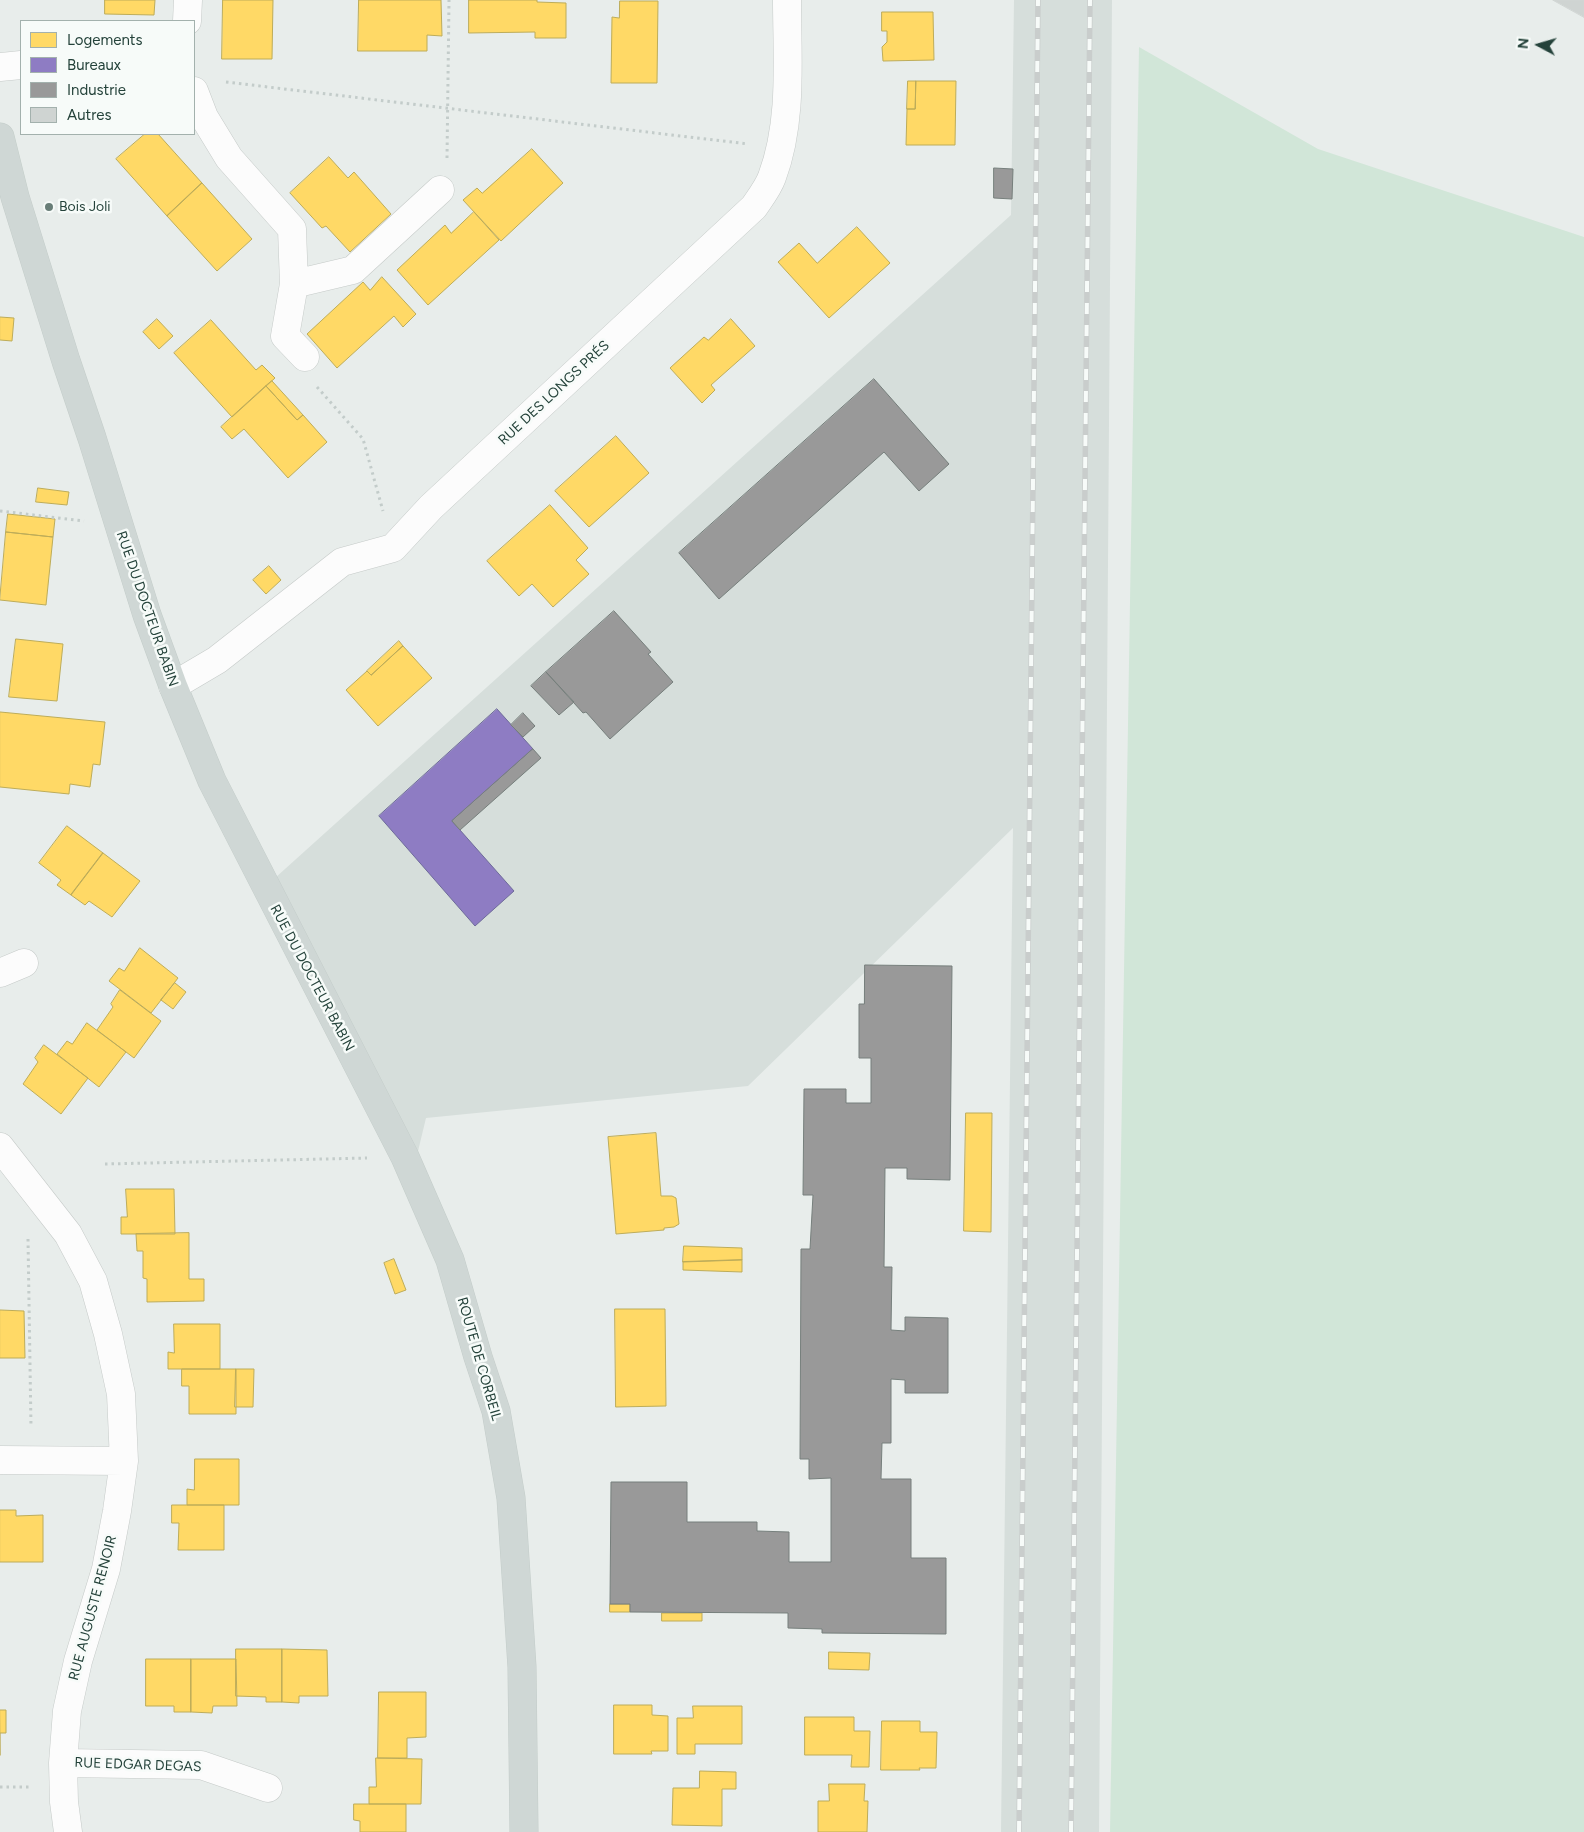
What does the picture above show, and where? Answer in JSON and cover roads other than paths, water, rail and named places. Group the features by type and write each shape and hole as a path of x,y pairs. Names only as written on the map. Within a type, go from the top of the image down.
{"main road":[{"name":"RUE DU DOCTEUR BABIN","path":"0,137 30,247 147,614 173,686 212,782 354,1057"},
{"name":"ROUTE DE CORBEIL","path":"354,1057 405,1156 450,1260 496,1411 511,1498 521,1657 524,1832"}],"street":[{"path":"188,0 188,20"},
{"name":"RUE DES LONGS PRÉS","path":"173,686 217,660 342,562 393,548 431,507 754,207 772,179 781,148 787,101 787,0"},
{"path":"0,67 20,66"},
{"path":"195,94 204,117 229,158 292,229 294,284 285,336 305,357"},
{"path":"294,284 353,270 440,190"},
{"name":"RUE AUGUSTE RENOIR","path":"0,1147 68,1234 93,1281 108,1334 121,1394 124,1461 117,1510 106,1570 78,1661 67,1711 63,1763 64,1802 68,1832"},
{"path":"0,1460 124,1461"},
{"name":"RUE EDGAR DEGAS","path":"63,1763 201,1765 268,1788"}],"railway":[{"path":"1019,1832 1038,0"},
{"path":"1071,1832 1090,0"}],"place":[{"name":"Bois Joli","path":"49,207"}]}
